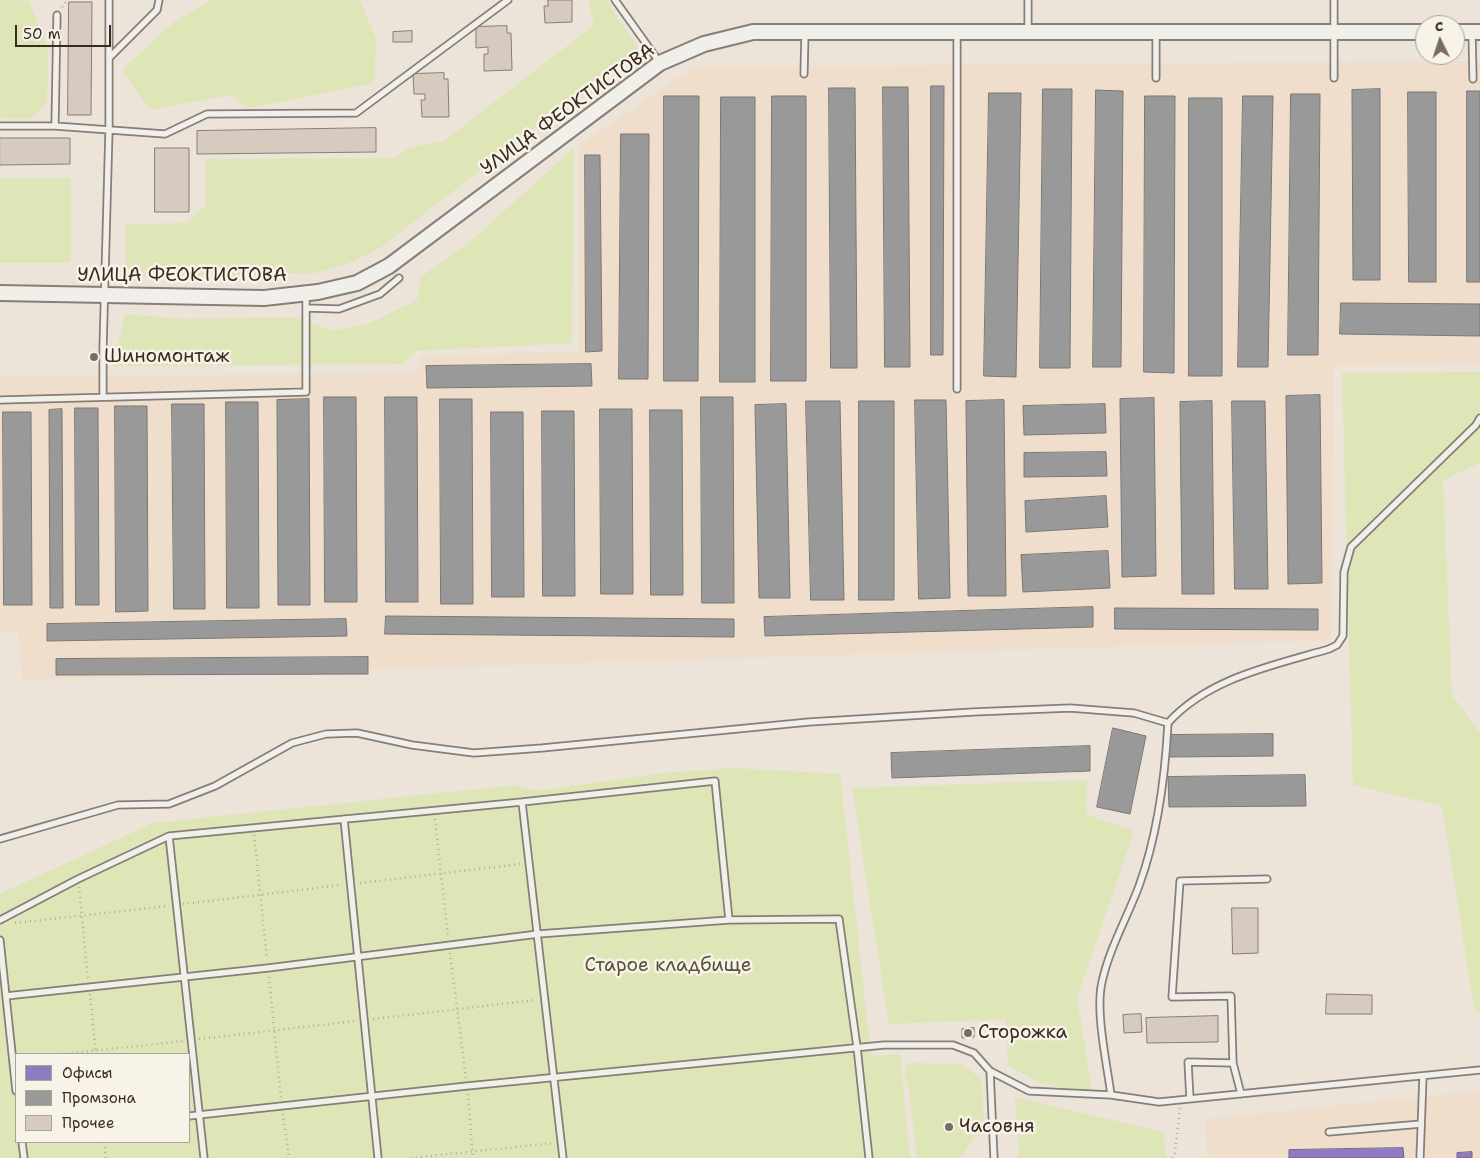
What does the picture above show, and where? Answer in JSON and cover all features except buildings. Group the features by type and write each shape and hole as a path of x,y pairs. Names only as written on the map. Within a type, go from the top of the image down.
{"street":[{"name":"УЛИЦА ФЕОКТИСТОВА","path":"0,293 264,298 306,294 357,283 389,266 660,63 704,44 753,32 805,30 1415,32"}],"lane":[{"path":"104,397 102,349 106,295 110,57 109,0"},
{"path":"110,57 157,10 159,0"},
{"path":"0,126 56,126 165,134 206,114 356,112 508,0"},
{"path":"615,0 660,63"},
{"path":"1028,0 1028,31"},
{"path":"1334,0 1334,78"},
{"path":"56,15 56,126"},
{"path":"804,74 805,30"},
{"path":"957,31 957,389"},
{"path":"1156,31 1156,78"},
{"path":"1473,79 1476,32"},
{"path":"306,308 339,309 380,294 399,278"},
{"path":"0,400 306,392 306,294"},
{"path":"1111,1095 1101,1014 1102,983 1115,943 1139,885 1160,813 1166,766 1168,723 1176,714 1228,682 1255,671 1329,649 1337,644 1343,636 1345,624 1344,572 1351,548 1476,426 1480,418"},
{"path":"0,839 118,805 169,804 215,786 292,743 326,734 356,733 412,745 474,753 809,722 1070,708 1134,713 1168,723"},
{"path":"0,920 78,878 170,836 522,802 715,781 729,920"},
{"path":"522,802 563,1158"},
{"path":"344,819 378,1158"},
{"path":"170,836 204,1158"},
{"path":"1241,1094 1233,1063 1231,996 1172,996 1180,881 1266,879"},
{"path":"6,996 268,968 538,934 729,920 839,919 857,1047 868,1158"},
{"path":"0,940 15,1082"},
{"path":"190,1116 857,1047 953,1045 974,1053 990,1071 1029,1091 1111,1095 1159,1102 1480,1070"},
{"path":"1190,1099 1188,1062 1233,1063"},
{"path":"990,1071 994,1158"},
{"path":"1420,1158 1423,1076"},
{"path":"1329,1132 1421,1124"},
{"path":"22,1143 24,1158"}],"path":[{"path":"434,810 456,1009 467,1086 473,1158"},
{"path":"253,829 289,1158"},
{"path":"9,924 530,863"},
{"path":"78,878 95,1052"},
{"path":"78,1053 275,1032 545,999"},
{"path":"1172,1158 1176,1153 1181,1100"},
{"path":"411,1158 562,1142"},
{"path":"104,1143 106,1158"}],"shaded area":[{"path":"1415,61 1415,65 1465,65 1465,61 1480,61 1480,363 1334,366 1331,640 23,680 18,631 0,632 0,377 417,373 421,356 578,351 579,146 693,67"},
{"path":"1480,1091 1480,1158 1207,1158 1205,1119"}],"green space":[{"path":"0,0 29,1 48,48 47,102 30,119 0,118"},
{"path":"212,0 360,0 376,40 374,83 250,108 230,95 150,110 122,70 174,22"},
{"path":"588,0 606,0 642,54 591,84 380,248 354,261 316,273 138,277 126,268 125,224 187,223 205,206 206,159 394,158 411,147 444,141 594,25"},
{"path":"574,148 572,343 416,351 403,364 113,366 125,314 183,319 293,317 334,331 370,323 417,300 421,277 471,241"},
{"path":"0,178 71,178 71,263 0,263"},
{"path":"1480,372 1480,463 1443,480 1452,695 1480,733 1480,1012 1475,1012 1442,806 1353,785 1342,373"},
{"name":"Старое кладбище","path":"733,768 840,774 870,1046 872,1056 900,1054 910,1158 0,1158 0,894 153,823 516,785 537,791 664,773"},
{"path":"1087,780 1086,814 1134,831 1077,998 1093,1096 1038,1082 1008,1065 1006,1019 889,1024 852,788"},
{"path":"907,1063 962,1064 981,1079 985,1134 975,1137 960,1158 917,1158 910,1095 905,1073"},
{"path":"1015,1097 1163,1132 1166,1158 1019,1158"}],"place":[{"name":"Шиномонтаж","path":"94,357"},
{"name":"Сторожка","path":"968,1033"},
{"name":"Часовня","path":"949,1127"}]}
